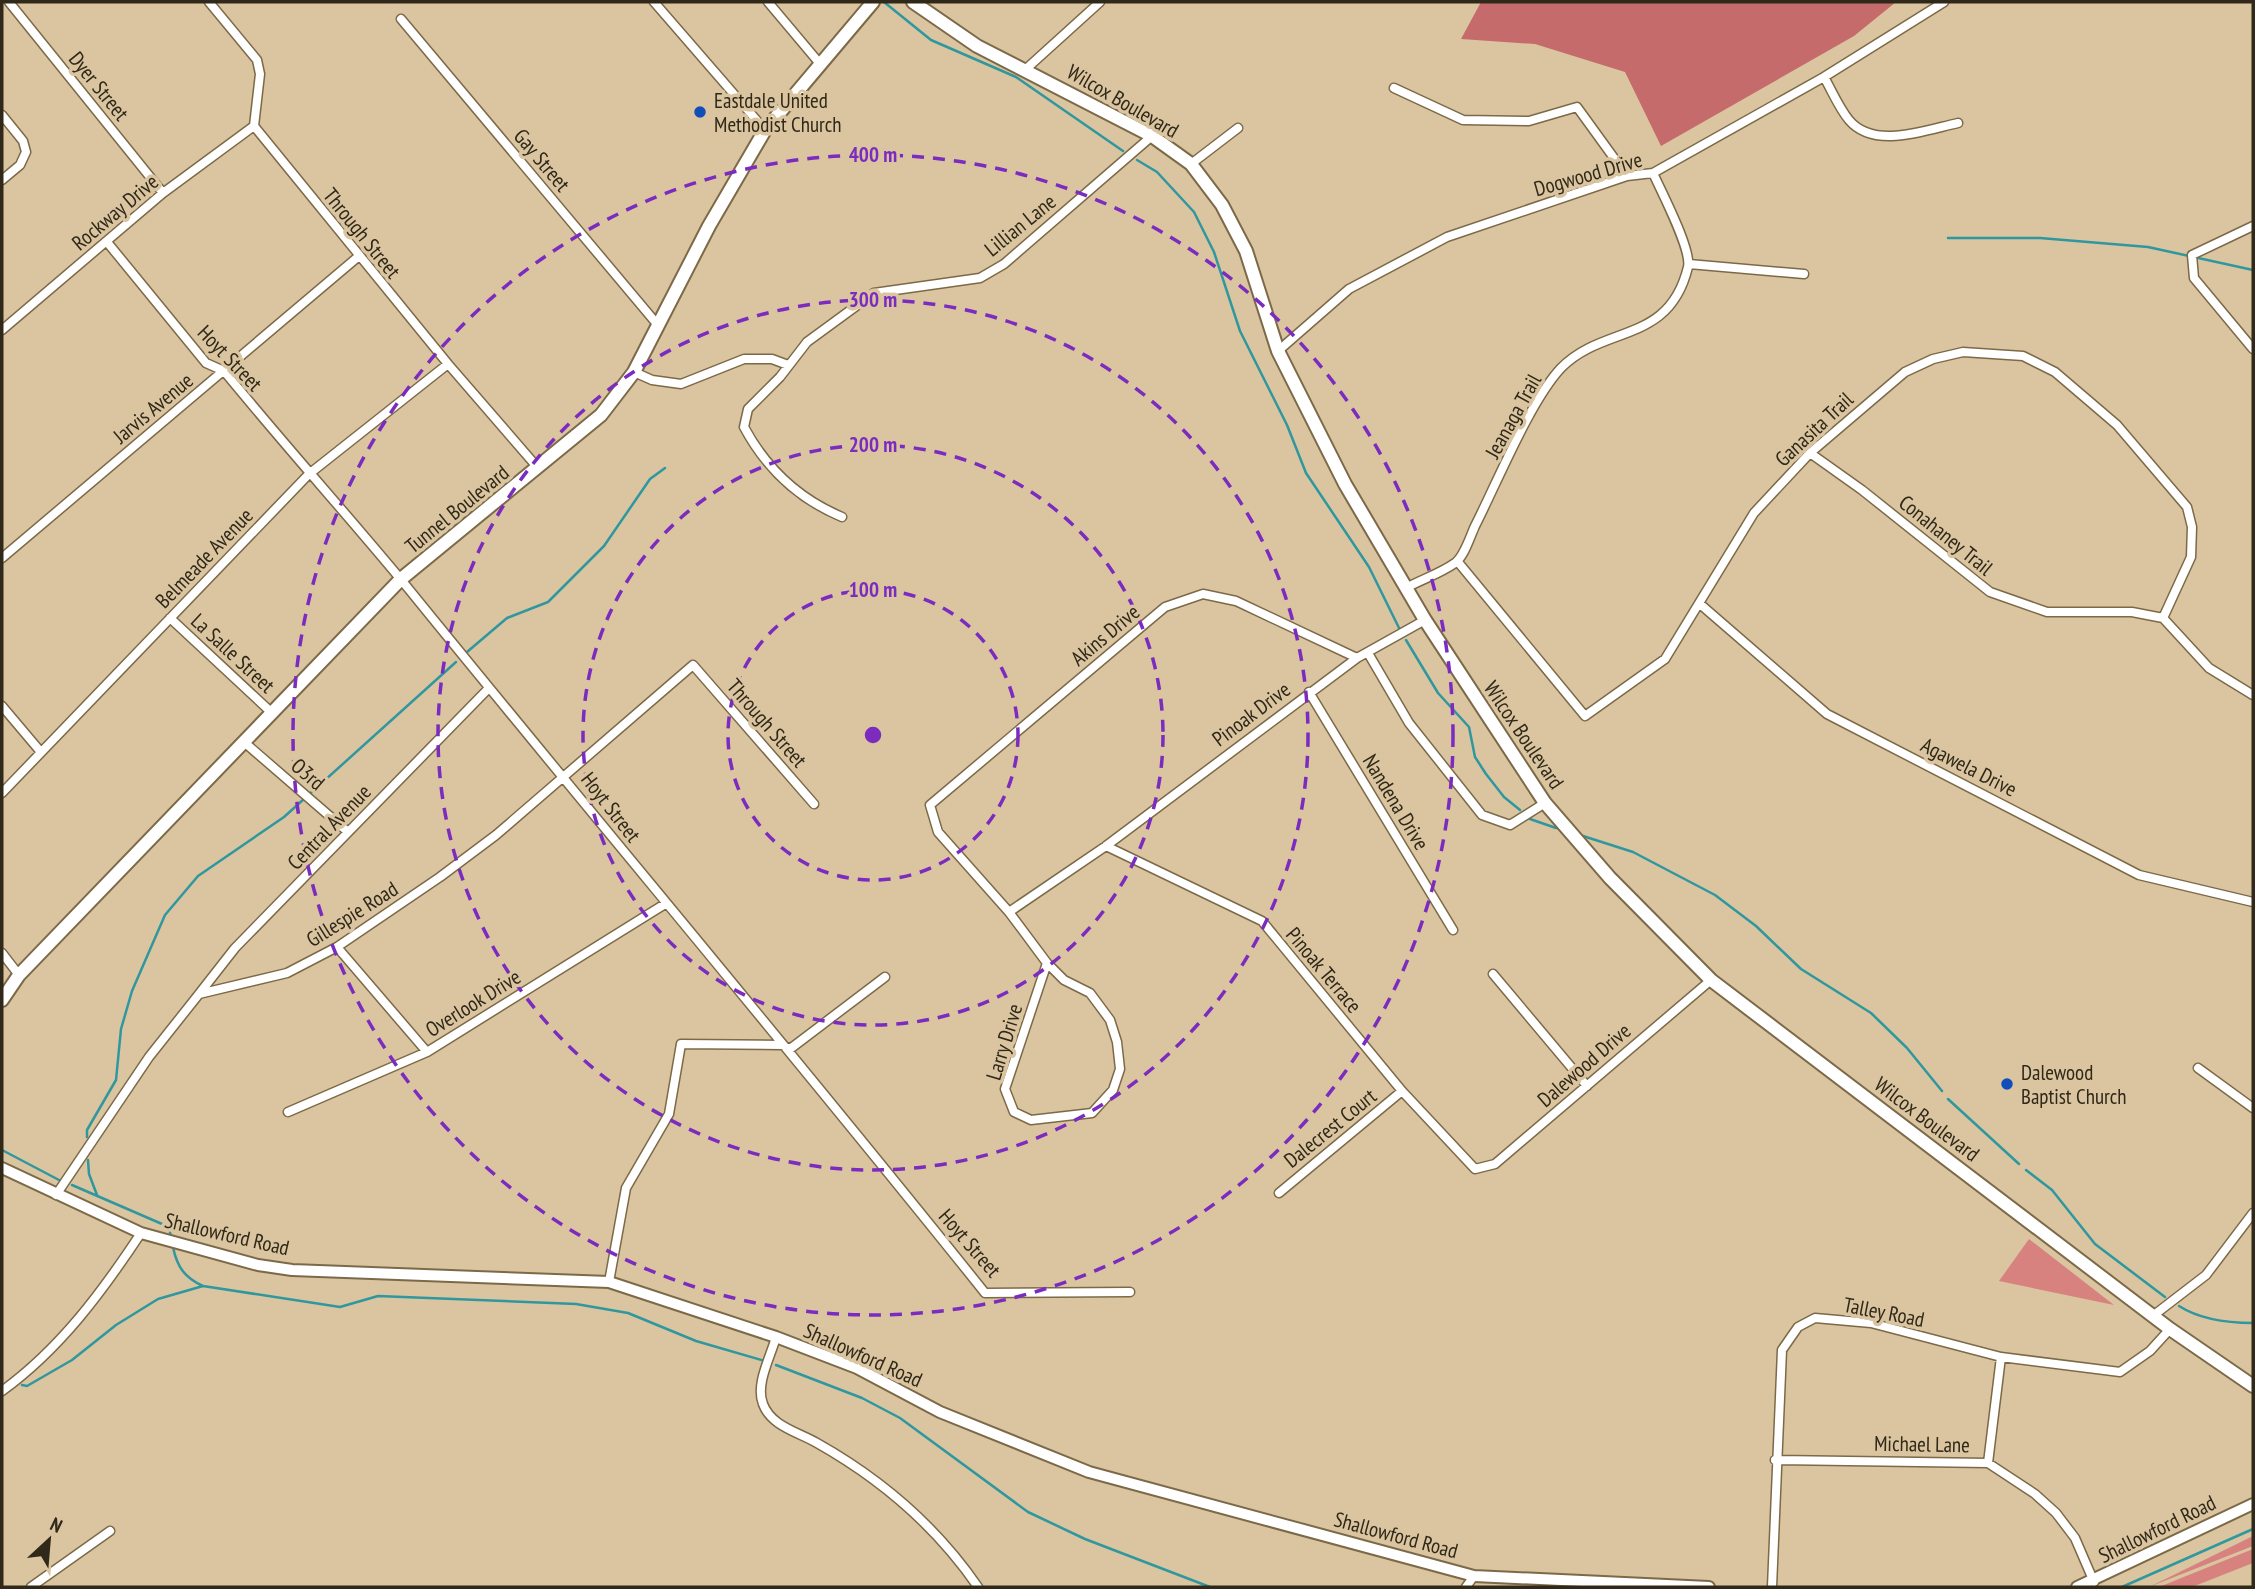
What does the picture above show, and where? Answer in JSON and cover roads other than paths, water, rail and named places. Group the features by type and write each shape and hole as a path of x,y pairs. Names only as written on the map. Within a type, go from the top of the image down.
{"main road":[{"name":"Tunnel Boulevard","path":"2,1000 19,975 401,579 601,415 634,372 657,324 765,130 873,2"},
{"name":"Wilcox Boulevard","path":"913,2 977,46 1152,136 1191,164 1222,205 1246,251 1278,351 1345,484 1425,620 1545,803 1610,878 1711,979 2170,1329 2253,1386"}],"street":[{"name":"Dyer Street","path":"9,2 163,193"},
{"path":"209,2 257,60 260,74 254,126"},
{"path":"654,2 765,130"},
{"path":"768,2 821,65"},
{"path":"1026,69 1100,2"},
{"name":"Dogwood Drive","path":"1278,351 1349,289 1447,237 1627,176 1653,173 1824,77 1944,2"},
{"name":"Gay Street","path":"401,19 657,324"},
{"path":"1824,77 1848,119 1860,130 1885,136 1902,135 1958,123"},
{"path":"1394,88 1463,120 1529,121 1577,107 1627,176"},
{"path":"2,115 23,141 26,152 20,165 2,180"},
{"name":"Rockway Drive","path":"2,330 163,193 254,126"},
{"name":"Through Street","path":"254,126 448,364 538,468"},
{"path":"1191,164 1238,128"},
{"name":"Lillian Lane","path":"842,517 818,507 760,456 744,427 748,409 780,377 807,342 874,292 980,278 1004,264 1152,136"},
{"path":"1653,173 1680,232 1689,264 1804,274"},
{"path":"2253,226 2192,255 2194,278 2253,349"},
{"name":"Hoyt Street","path":"107,242 206,363 224,371 401,579 488,689 563,775 665,904 790,1049 985,1293 1130,1292"},
{"name":"Jarvis Avenue","path":"2,558 359,256"},
{"name":"Jeanaga Trail","path":"1458,562 1542,393 1561,368 1586,348 1646,327 1660,316 1678,290 1689,264"},
{"name":"Ganasita Trail","path":"1458,562 1585,716 1665,659 1754,513 1810,453 1905,372 1933,359 1963,352 2023,356 2055,372 2117,425 2187,508 2192,527 2191,557 2163,618"},
{"path":"634,372 652,380 681,384 744,359 772,359 788,365"},
{"name":"Belmeade Avenue","path":"2,793 309,474 448,364"},
{"name":"Conahaney Trail","path":"1810,453 1861,489 1990,592 2047,612 2132,612 2163,618"},
{"path":"1408,587 1458,562"},
{"name":"Akins Drive","path":"938,832 930,805 1165,607 1203,594 1236,601 1357,658"},
{"name":"Agawela Drive","path":"1700,604 1826,714 2139,875 2253,902"},
{"name":"La Salle Street","path":"170,618 272,713"},
{"path":"2163,618 2208,668 2253,695"},
{"name":"Pinoak Drive","path":"1009,912 1106,846 1357,658 1425,620"},
{"path":"1368,653 1409,723 1482,815 1510,825 1545,803"},
{"name":"Through Street","path":"693,665 814,804"},
{"name":"Gillespie Road","path":"200,993 287,974 337,947 475,851 693,665"},
{"name":"Central Avenue","path":"200,993 236,948 488,689"},
{"name":"Nandena Drive","path":"1309,692 1452,930"},
{"path":"2,706 40,751"},
{"name":"O3rd","path":"244,743 348,832"},
{"name":"Larry Drive","path":"938,832 1009,912 1047,963 1064,980 1090,993 1111,1020 1120,1069 1113,1090 1092,1113 1031,1120 1014,1112 1005,1089 1047,963"},
{"name":"Pinoak Terrace","path":"1106,846 1262,921 1402,1091 1475,1169"},
{"name":"Overlook Drive","path":"288,1112 427,1052 665,904"},
{"path":"337,947 427,1052"},
{"path":"2,953 19,975"},
{"path":"1493,974 1587,1086"},
{"path":"609,1282 626,1188 668,1114 681,1044 782,1045 790,1049 885,977"},
{"name":"Dalewood Drive","path":"1475,1169 1495,1164 1711,979"},
{"path":"56,1195 149,1056 200,993"},
{"path":"2198,1068 2253,1108"},
{"name":"Dalecrest Court","path":"1279,1193 1402,1091"},
{"name":"Shallowford Road","path":"2,1168 141,1233 237,1260 292,1270 609,1282 776,1337 857,1368 940,1412 1089,1472 1474,1576 1709,1587"},
{"path":"2154,1315 2206,1275 2253,1213"},
{"path":"2,1391 31,1369 100,1295 141,1233"},
{"name":"Talley Road","path":"1772,1587 1775,1460 1782,1350 1798,1327 1815,1318 1871,1323 2001,1357 2120,1372 2150,1351 2170,1329"},
{"path":"776,1337 762,1382 761,1402 772,1420 869,1474 928,1525 978,1587"},
{"path":"1988,1463 2001,1357"},
{"name":"Michael Lane","path":"1775,1460 1988,1463 2035,1494 2056,1513 2075,1538 2094,1581"},
{"name":"Shallowford Road","path":"2077,1587 2253,1504"},
{"path":"31,1587 110,1531"},
{"path":"1466,1587 1474,1576"}],"waterway":[{"path":"884,2 931,40 1016,77 1123,151"},
{"path":"1137,160 1157,172 1194,212 1214,252 1240,331 1287,425 1306,473 1369,567 1400,630"},
{"path":"1948,238 2040,238 2148,247 2253,270"},
{"path":"467,652 507,618 548,602 604,546 650,479 665,468"},
{"path":"1406,640 1438,693 1469,727 1475,757 1486,774 1504,797 1520,810"},
{"path":"87,1137 87,1130 116,1080 121,1029 132,991 165,915 198,876 284,817 456,662"},
{"path":"1530,819 1556,828"},
{"path":"1583,836 1633,852 1715,895 1756,926 1801,969 1871,1013 1907,1048 1942,1091"},
{"path":"1948,1099 2019,1164"},
{"path":"2,1150 59,1180"},
{"path":"88,1160 89,1174 97,1195"},
{"path":"2026,1170 2052,1190 2095,1244 2165,1297"},
{"path":"72,1185 169,1227 171,1237"},
{"path":"173,1247 183,1271 203,1286 340,1307 378,1296 576,1304 628,1313 696,1341 765,1361"},
{"path":"22,1385 27,1386 72,1360 116,1325 158,1299 203,1286"},
{"path":"2179,1306 2196,1315 2215,1320 2253,1323"},
{"path":"776,1365 862,1398 900,1418 1028,1512 1085,1539 1210,1587"},
{"path":"2122,1587 2253,1529"}],"place":[{"name":"Eastdale United Methodist Church","path":"700,112"},
{"name":"Dalewood Baptist Church","path":"2007,1084"}]}
